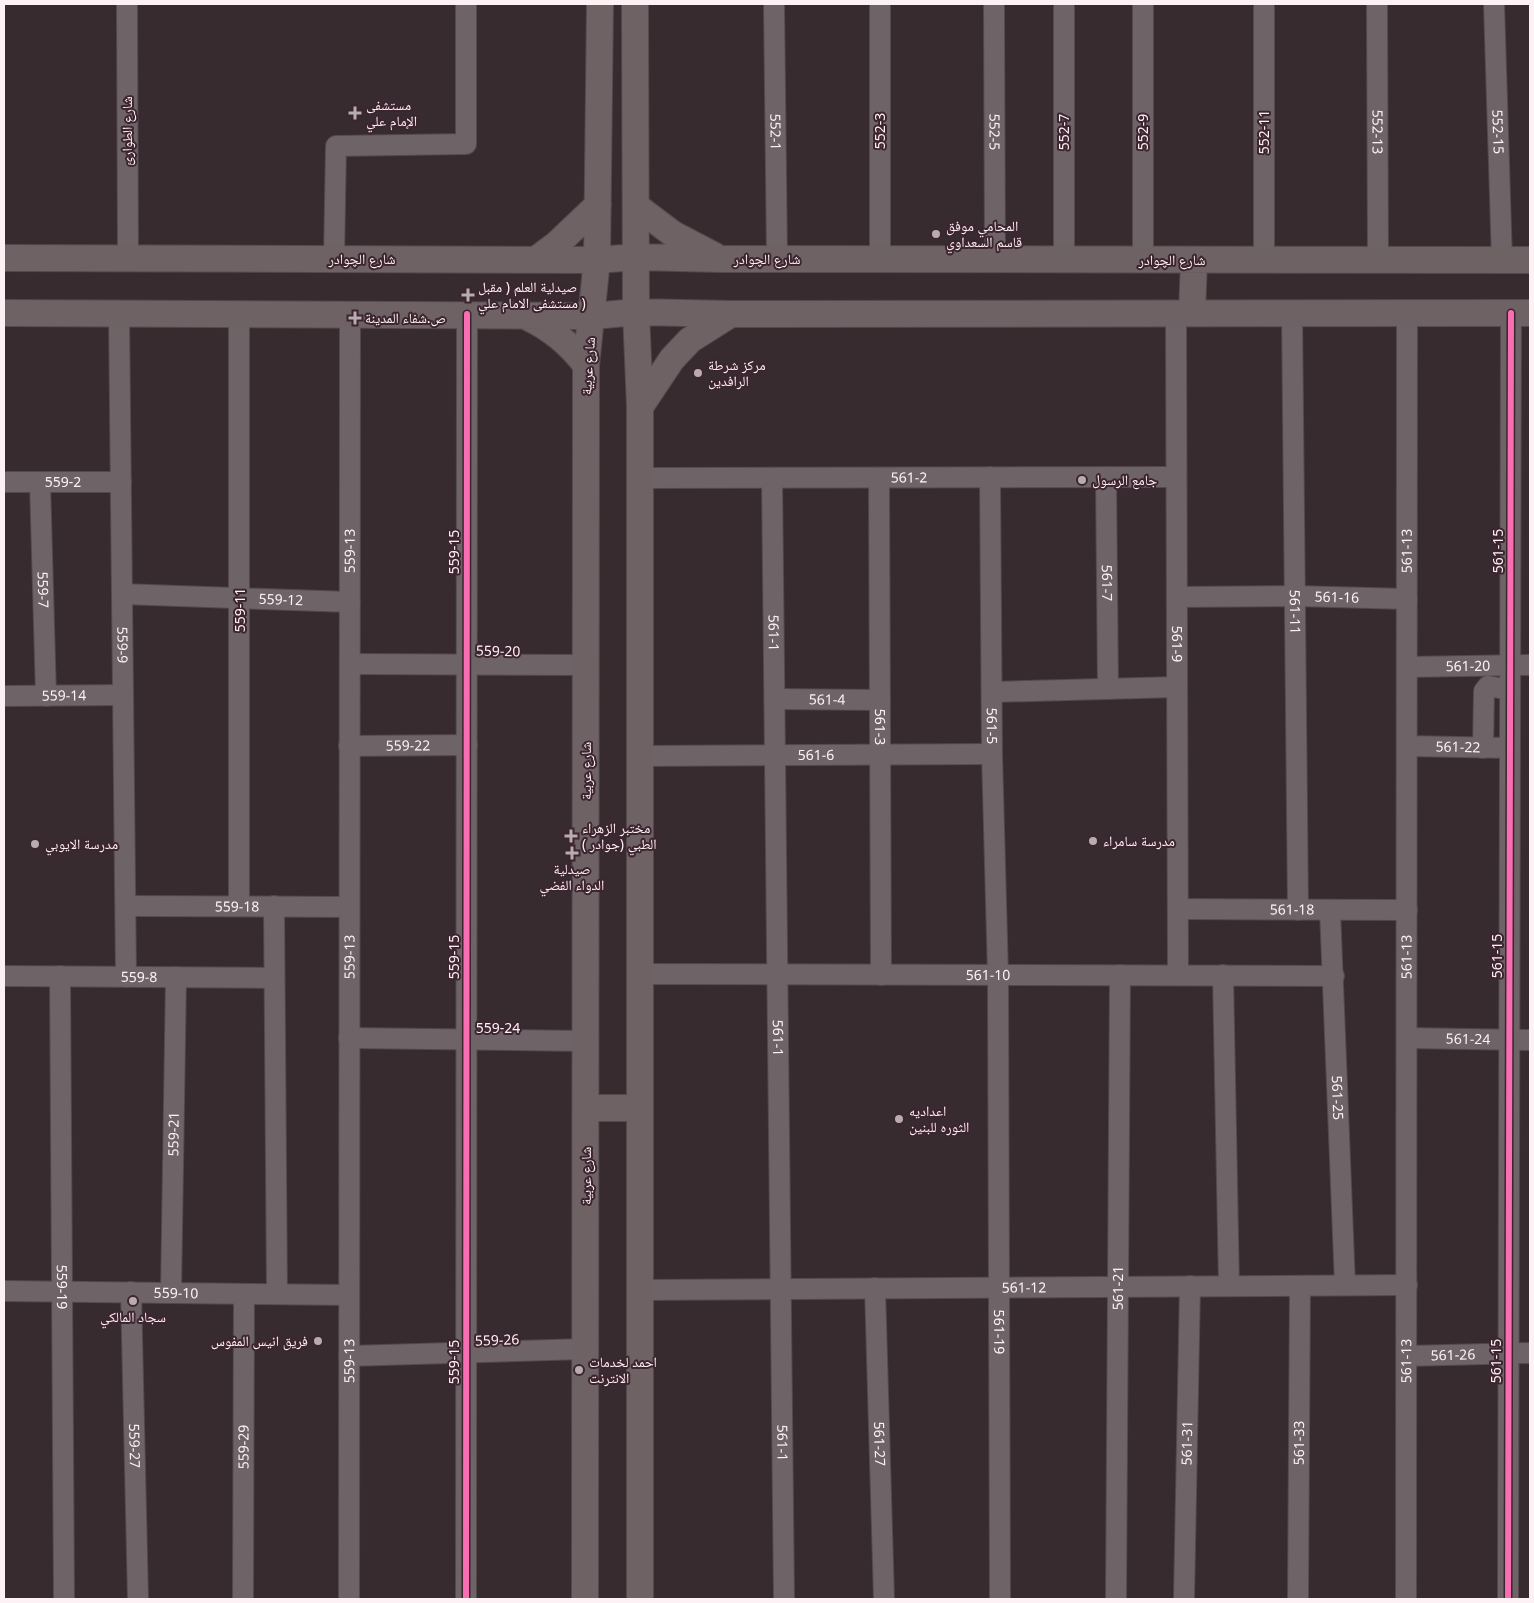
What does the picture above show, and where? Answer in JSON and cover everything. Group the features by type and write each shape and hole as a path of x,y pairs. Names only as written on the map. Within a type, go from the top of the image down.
{"main road":[{"name":"شارع عربية","path":"585,1599 586,365 593,316 597,260 600,4"},
{"path":"635,4 636,312 640,407 640,1599"},
{"path":"537,258 558,244 598,205"},
{"path":"636,206 673,234 720,259"},
{"name":"شارع الچوادر","path":"4,258 537,258 597,260 636,257 720,259 1530,260"},
{"path":"1184,314 1194,260"},
{"path":"4,313 523,314 593,316 636,312 731,314 1520,313"},
{"path":"523,314 546,326 571,346 586,365"},
{"path":"640,407 672,359 690,340 731,314"},
{"path":"586,1108 640,1108"}],"street":[{"name":"شارع الطوارئ","path":"126,4 128,258"},
{"path":"334,259 336,146 466,144 466,4"},
{"name":"552-1","path":"774,4 777,259"},
{"name":"552-3","path":"880,4 880,259"},
{"name":"552-5","path":"994,4 995,259"},
{"name":"552-7","path":"1064,4 1064,260"},
{"name":"552-9","path":"1143,4 1143,260"},
{"name":"552-11","path":"1264,4 1264,260"},
{"name":"552-13","path":"1377,4 1378,260"},
{"name":"552-15","path":"1494,4 1502,260"},
{"name":"559-9","path":"119,313 126,977"},
{"name":"561-11","path":"1292,313 1298,910"},
{"name":"561-13","path":"1406,1599 1407,313"},
{"name":"561-15","path":"1508,1599 1510,665 1520,313"},
{"name":"559-11","path":"239,314 239,906"},
{"name":"559-13","path":"349,1599 350,314"},
{"name":"559-15","path":"466,1599 467,314"},
{"name":"561-9","path":"1178,975 1176,477 1184,314"},
{"name":"561-5","path":"990,477 992,754 998,975"},
{"name":"561-7","path":"1106,477 1108,689"},
{"name":"561-2","path":"640,478 1176,477"},
{"name":"561-1","path":"772,478 784,1599"},
{"name":"561-3","path":"878,478 881,975"},
{"name":"559-2","path":"4,482 121,482"},
{"name":"559-7","path":"40,482 46,696"},
{"name":"559-12","path":"122,594 350,602"},
{"name":"561-16","path":"1177,597 1296,596 1407,599"},
{"name":"559-20","path":"350,664 586,665"},
{"name":"561-20","path":"1407,667 1530,664"},
{"path":"1483,748 1484,691 1488,686 1510,690"},
{"path":"993,692 1177,687"},
{"name":"559-14","path":"4,696 123,695"},
{"name":"561-4","path":"775,700 880,700"},
{"name":"559-22","path":"349,746 467,745"},
{"name":"561-22","path":"1407,746 1510,748"},
{"name":"561-6","path":"640,756 992,754"},
{"name":"559-18","path":"126,906 349,907"},
{"path":"274,906 277,1294"},
{"name":"561-18","path":"1178,909 1407,910"},
{"name":"561-25","path":"1330,910 1345,1286"},
{"name":"561-10","path":"640,974 1334,976"},
{"name":"561-19","path":"998,975 1000,1599"},
{"name":"561-21","path":"1116,1599 1120,975"},
{"path":"1223,975 1229,1286"},
{"name":"559-8","path":"4,976 274,978"},
{"name":"559-19","path":"60,976 64,1599"},
{"name":"559-21","path":"171,1293 176,977"},
{"name":"559-24","path":"350,1038 586,1041"},
{"name":"561-24","path":"1407,1038 1530,1040"},
{"name":"561-12","path":"640,1290 1407,1285"},
{"name":"561-31","path":"1184,1599 1190,1286"},
{"name":"561-33","path":"1298,1599 1300,1286"},
{"name":"561-27","path":"875,1288 884,1599"},
{"name":"559-10","path":"4,1291 349,1295"},
{"name":"559-27","path":"130,1292 138,1599"},
{"name":"559-29","path":"243,1599 244,1294"},
{"name":"559-26","path":"349,1356 586,1349"},
{"name":"561-26","path":"1406,1356 1530,1353"}],"cycle path":[{"path":"1508,1599 1511,313"},
{"path":"466,1599 467,314"}],"place":[{"name":"مستشفى الإمام علي","path":"355,113"},
{"name":"المحامي موفق قاسم السعداوي","path":"936,234"},
{"name":"صيدلية العلم ( مقبل مستشفى الامام علي )","path":"468,295"},
{"name":"ص.شفاء المدينة","path":"355,318"},
{"name":"مركز شرطة الرافدين","path":"698,373"},
{"name":"جامع الرسول","path":"1082,480"},
{"name":"مختبر الزهراء الطبي (جوادر )","path":"571,836"},
{"name":"مدرسة سامراء","path":"1093,841"},
{"name":"مدرسة الايوبي","path":"35,844"},
{"name":"صيدلية الدواء الفضي","path":"572,853"},
{"name":"اعداديه الثوره للبنين","path":"899,1119"},
{"name":"سجاد المالكي","path":"133,1301"},
{"name":"فريق انيس المفوس","path":"318,1341"},
{"name":"احمد لخدمات الانترنت","path":"579,1370"}]}
